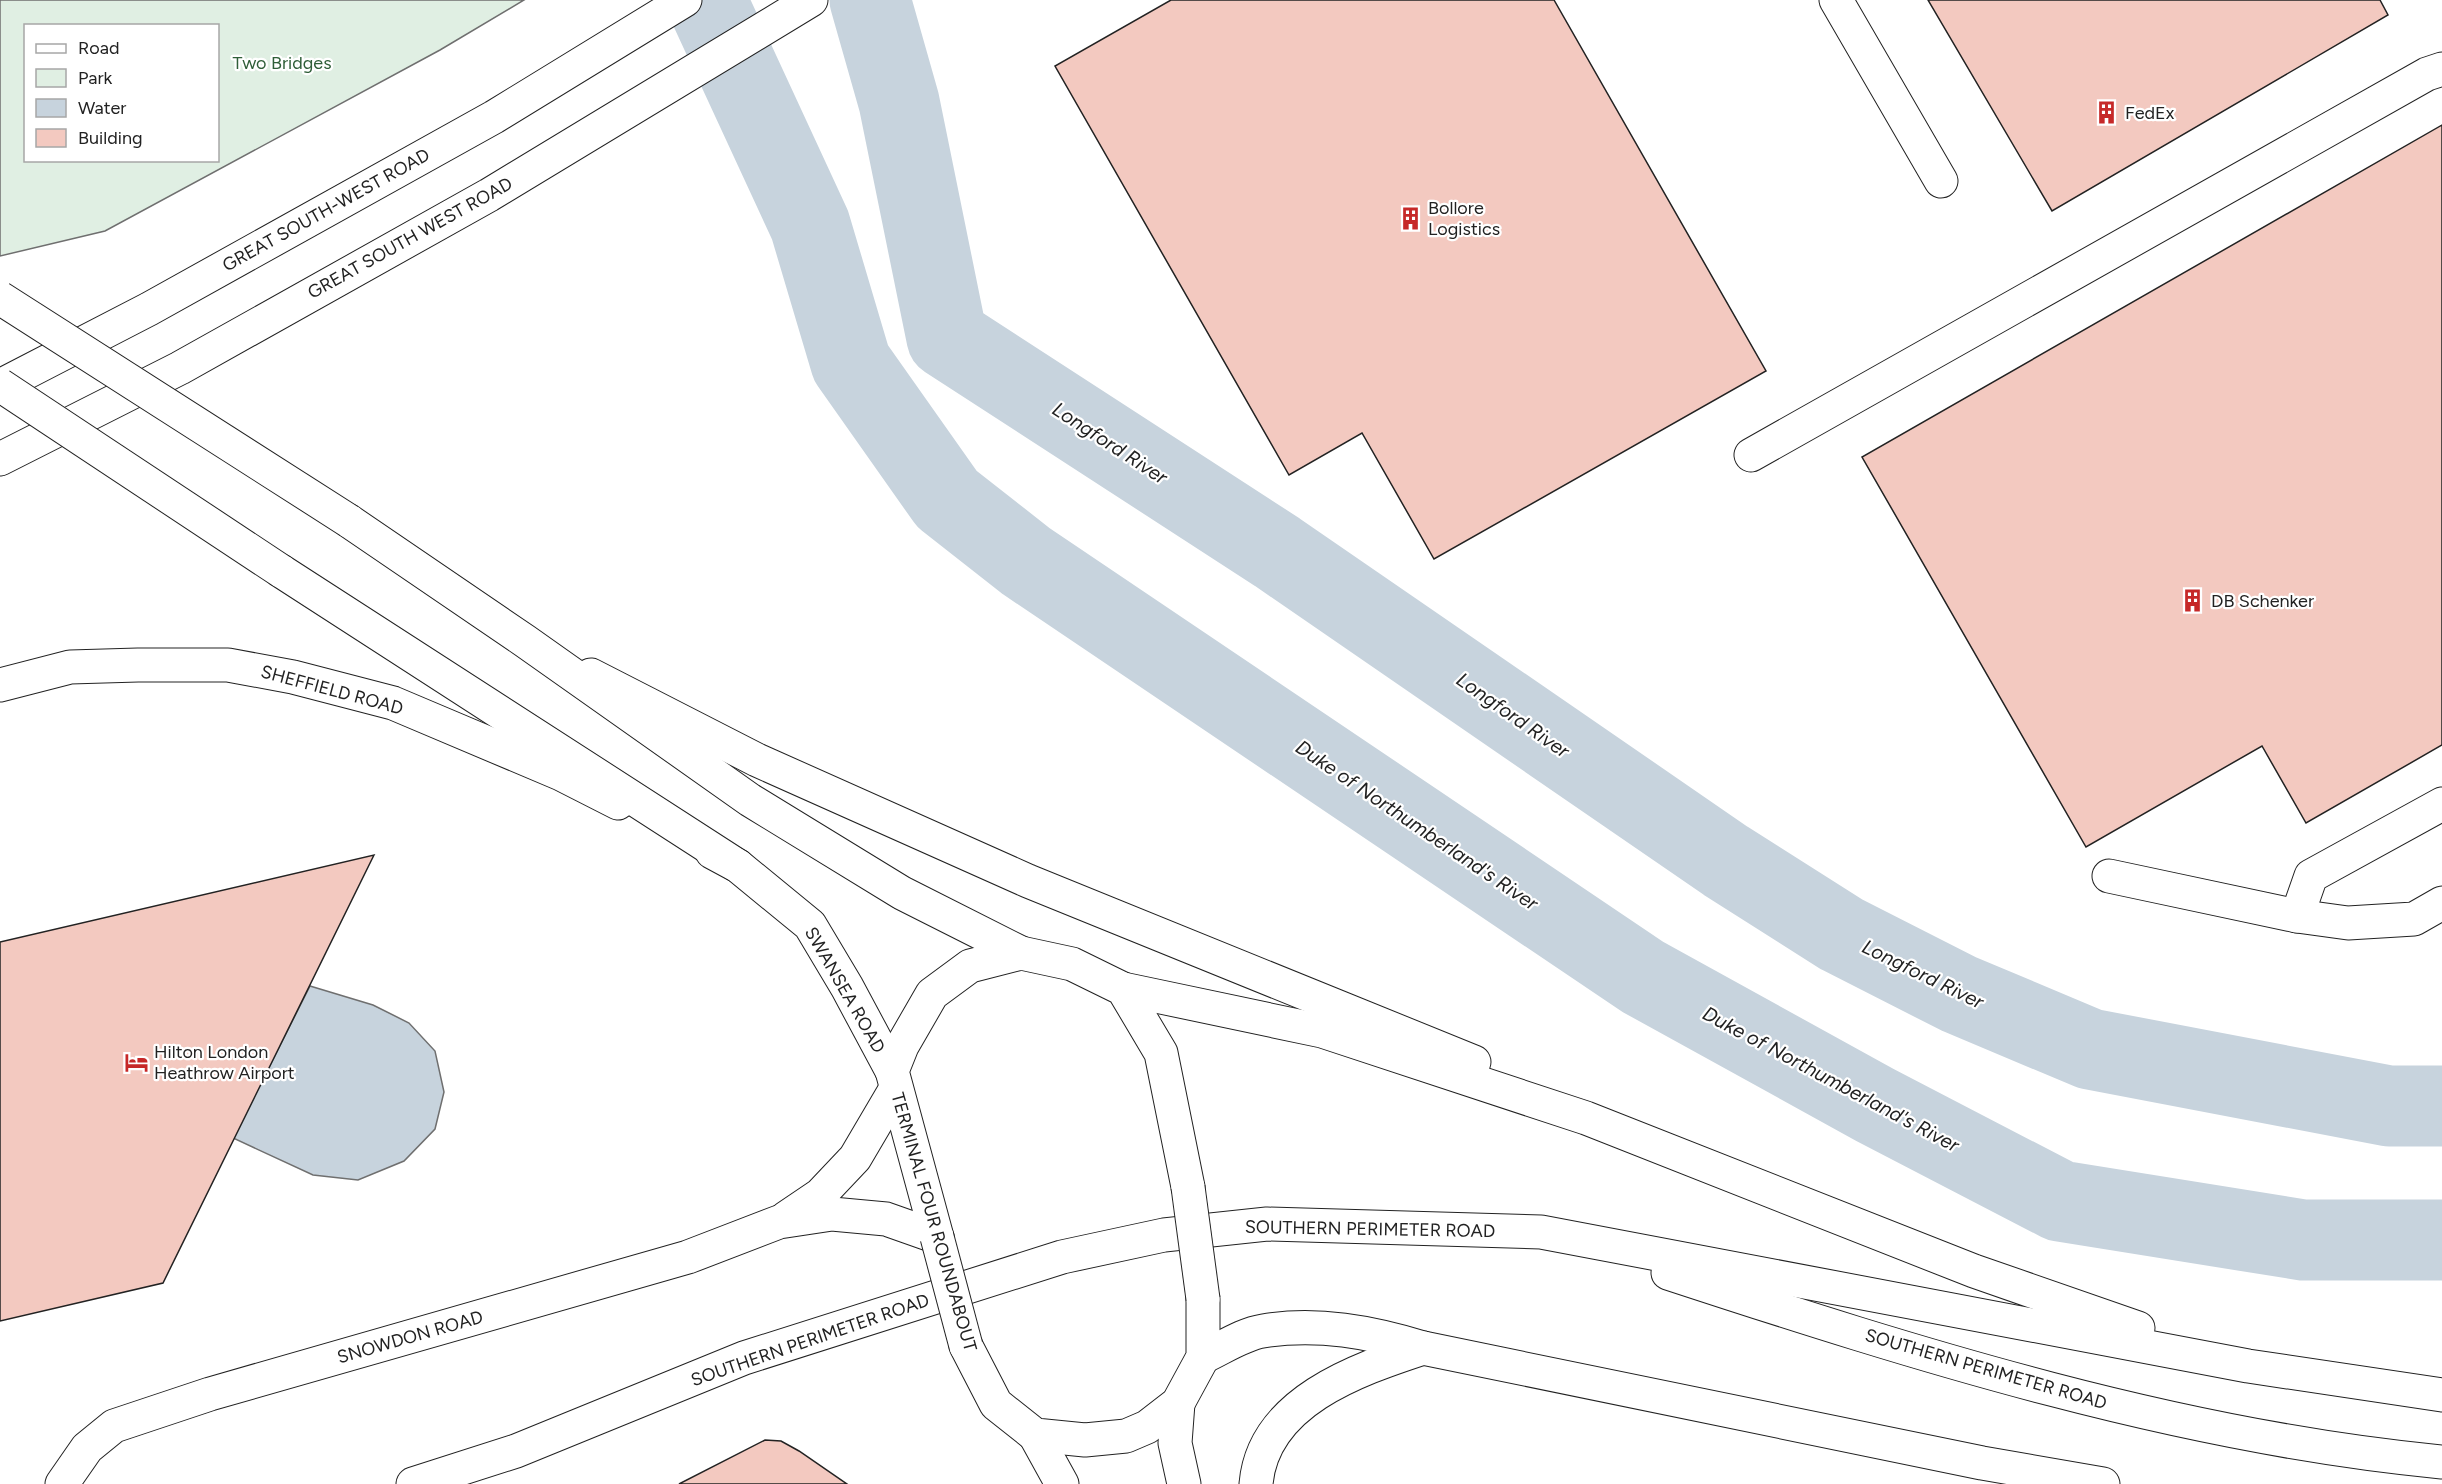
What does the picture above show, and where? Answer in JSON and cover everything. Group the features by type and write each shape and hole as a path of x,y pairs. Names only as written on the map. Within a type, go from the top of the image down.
{"main road":[{"name":"GREAT SOUTH-WEST ROAD","path":"0,386 149,309 494,117 685,0"},
{"name":"GREAT SOUTH WEST ROAD","path":"0,459 180,368 489,195 811,0"},
{"path":"1836,0 1941,181"},
{"path":"1751,454 2427,74 2442,69"},
{"path":"0,298 349,521 525,641 750,800 902,893 1021,953"},
{"path":"0,386 281,572 738,866"},
{"path":"525,641 757,760 1028,881 1454,1052 1586,1118 1974,1271 2248,1366"},
{"name":"SHEFFIELD ROAD","path":"0,685 70,668 138,665 228,665 293,677 393,703 561,774 738,866"},
{"path":"2297,916 2311,876 2442,804"},
{"name":"SWANSEA ROAD","path":"738,866 810,925 847,987 894,1081"},
{"path":"2109,876 2297,916 2348,923 2414,919 2442,903"},
{"name":"TERMINAL FOUR ROUNDABOUT","path":"1035,1435 996,1404 966,1346 894,1081 902,1046 932,994 970,966 1021,953 1071,964 1123,988 1322,1031 1586,1118"},
{"path":"1035,1435 1085,1440 1126,1436 1147,1427 1178,1403 1203,1357 1203,1299 1188,1187 1161,1053 1123,988"},
{"name":"SNOWDON ROAD","path":"779,1222 820,1194 855,1158 894,1081"},
{"name":"SNOWDON ROAD","path":"62,1484 87,1448 114,1426 210,1394 688,1257 779,1222 832,1214 886,1219 937,1237"},
{"name":"SOUTHERN PERIMETER ROAD","path":"412,1484 516,1451 744,1358 1062,1257 1164,1235 1267,1224 1541,1232 2248,1366 2442,1395"},
{"name":"SOUTHERN PERIMETER ROAD","path":"1541,1232 1805,1318 2103,1403 2354,1454 2442,1462"},
{"path":"1203,1357 1261,1331 1319,1327 1381,1336 1423,1348 1982,1463 2103,1484"},
{"path":"1256,1484 1265,1449 1286,1417 1318,1392 1378,1363 1423,1348"},
{"path":"1178,1403 1175,1443 1184,1484"},
{"path":"1035,1435 1062,1484"}],"green space":[{"name":"Two Bridges","path":"0,0 524,0 440,50 105,231 0,256"}],"water":[{"path":"310,986 373,1005 409,1023 435,1051 444,1092 435,1129 404,1161 358,1180 313,1175 233,1138"}],"building":[{"name":"Bollore Logistics","path":"1171,0 1554,0 1766,371 1434,559 1362,433 1289,475 1055,66"},
{"name":"FedEx","path":"1928,0 2380,0 2388,15 2052,211"},
{"name":"DB Schenker","path":"2442,125 2442,745 2306,823 2262,746 2086,847 1862,457"},
{"name":"Hilton London Heathrow Airport","path":"374,855 163,1283 0,1321 0,942"},
{"path":"765,1440 781,1441 847,1484 679,1484"}],"waterway":[{"name":"Duke of Northumberland's River","path":"706,0 810,225 851,363 947,499 1026,561 1643,977 1875,1105 2060,1201 2303,1240 2442,1240"},
{"name":"Longford River","path":"870,0 899,102 947,338 1277,552 1726,861 1841,934 1959,994 2090,1049 2389,1106 2442,1106"}],"place":[{"name":"FedEx","path":"2107,113"},
{"name":"Bollore Logistics","path":"1410,218"},
{"name":"DB Schenker","path":"2193,601"},
{"name":"Hilton London Heathrow Airport","path":"136,1062"}]}
